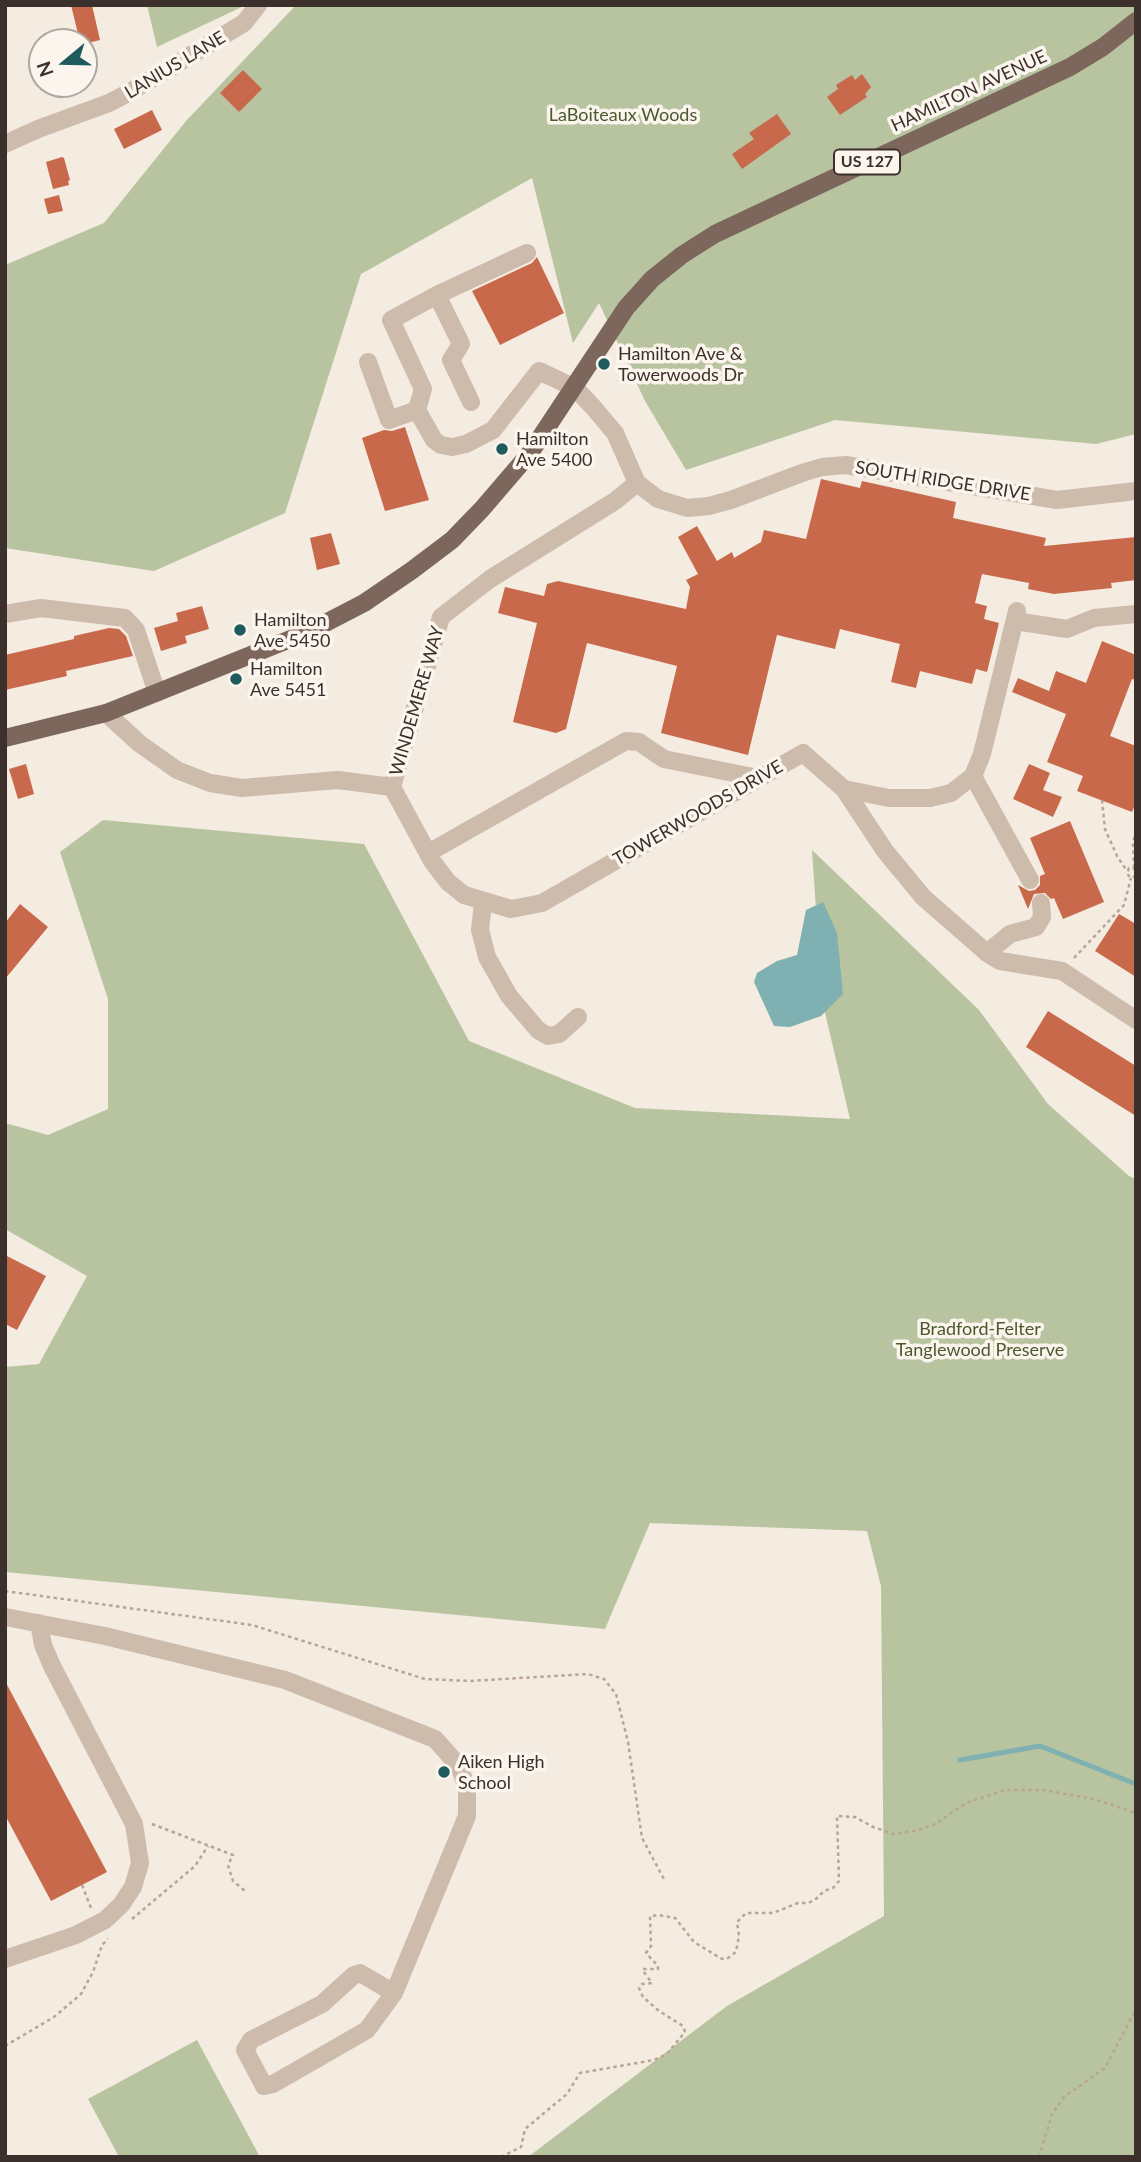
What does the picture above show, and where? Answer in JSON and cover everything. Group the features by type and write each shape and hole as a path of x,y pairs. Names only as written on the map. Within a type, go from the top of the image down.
{"main road":[{"name":"HAMILTON AVENUE","path":"5,738 106,713 308,632 364,603 411,572 452,540 482,509 530,453 626,308 652,279 682,255 715,234 1070,67 1103,47 1136,20"}],"street":[{"name":"LANIUS LANE","path":"5,144 130,92 244,23 258,5"},
{"path":"527,253 391,320 423,389 417,410 434,440 441,445 452,447 466,444 493,430 540,371 575,387 615,433 637,483"},
{"path":"437,295 461,344 451,359 471,402"},
{"path":"368,362 390,420 417,410"},
{"name":"SOUTH RIDGE DRIVE","path":"637,483 659,499 687,508 731,500 802,472 846,465 1057,500 1136,491"},
{"name":"WINDEMERE WAY","path":"106,713 140,744 177,770 210,783 242,788 310,780 338,780 392,786 441,617 490,579 615,501 637,483"},
{"path":"5,614 41,608 125,618 136,629 157,693"},
{"path":"844,789 889,798 930,798 951,793 973,776 982,754 1016,616 1067,629 1094,618 1136,614"},
{"path":"428,853 625,741 639,742 664,759 758,778"},
{"name":"TOWERWOODS DRIVE","path":"392,786 428,853 448,882 464,895 511,909 542,903 803,753 844,789 885,851 923,897 987,953 1000,961 1062,971 1136,1020"},
{"path":"973,776 1030,880"},
{"path":"483,902 480,930 487,957 509,996 537,1030 548,1036 559,1034 578,1017"},
{"path":"987,953 1010,934 1036,927 1042,917 1041,903"},
{"path":"5,1617 105,1636 285,1680 435,1739 459,1766 467,1788 467,1816 394,1993 368,2030 273,2084 264,2086 245,2050 251,2040 322,2004 354,1975 360,1973 394,1993"},
{"path":"5,1959 76,1935 105,1929 134,1887 140,1863 134,1824 52,1666 43,1645 39,1623"}],"path":[{"path":"1062,971 1124,905 1133,877 1127,875 1105,829 1102,800"},
{"path":"1127,871 1135,868 1133,842 1136,831"},
{"path":"5,1591 252,1625 425,1679 470,1681 589,1674 604,1679 616,1694 628,1742 642,1838 664,1881"},
{"path":"501,2157 521,2147 525,2129 567,2094 580,2073 654,2060 667,2054 685,2032 683,2026 643,1997 639,1988 642,1984 652,1983 643,1969 658,1969 646,1953 651,1946 650,1916 675,1919 694,1942 722,1959 728,1958 736,1952 739,1936 737,1922 746,1913 773,1913 798,1903 808,1903 833,1888 839,1881 838,1816 855,1817 894,1834 934,1824 966,1803 1004,1790 1043,1790 1094,1799 1136,1813"},
{"path":"145,1821 233,1855 228,1865 233,1881 245,1891"},
{"path":"129,1922 195,1866 208,1846"},
{"path":"5,2046 54,2017 81,1994 93,1972 105,1929 82,1885"},
{"path":"1039,2157 1052,2114 1064,2097 1105,2068 1136,2009"}],"green space":[{"path":"147,5 246,5 157,47"},
{"name":"LaBoiteaux Woods","path":"296,5 1136,5 1136,434 1096,444 835,420 686,470 645,401 599,303 573,343 532,178 361,274 285,513 154,571 5,548 5,265 104,223 186,121"},
{"name":"Bradford-Felter Tanglewood Preserve","path":"103,820 364,844 469,1041 635,1108 850,1119 822,1000 812,850 979,1010 1048,1104 1129,1176 1136,1179 1136,2157 528,2157 727,2006 884,1916 881,1586 867,1531 650,1523 605,1629 5,1572 5,1367 39,1364 87,1276 5,1229 5,1123 48,1135 108,1109 108,999 60,852"},
{"path":"197,2040 260,2157 119,2157 88,2099"}],"water":[{"path":"823,902 837,933 843,994 821,1016 790,1027 774,1026 754,982 757,973 777,961 797,955 806,910"}],"building":[{"path":"71,5 92,5 97,28 77,28"},
{"path":"243,70 262,89 239,112 220,93"},
{"path":"862,74 871,87 865,94 867,97 840,115 827,97 838,89 836,85 852,75 855,80"},
{"path":"152,110 162,130 124,149 114,129"},
{"path":"777,114 791,134 742,169 732,154 754,139 749,133"},
{"path":"62,157 70,180 69,185 53,189 46,162"},
{"path":"59,195 63,211 48,214 44,199"},
{"path":"537,257 564,313 500,345 472,291 532,263"},
{"path":"405,427 429,500 385,511 362,438 384,430 392,431"},
{"path":"821,479 860,488 862,481 956,502 953,518 1046,538 1044,546 1136,537 1136,580 1111,583 1112,588 1054,594 1028,589 1029,583 982,574 975,603 987,606 984,619 999,623 987,672 976,669 972,684 920,671 916,688 891,682 900,644 840,629 835,649 777,635 748,755 661,733 677,666 587,643 566,729 556,733 513,722 537,623 498,613 505,587 544,596 547,584 558,581 686,609 690,587 686,580 698,574 678,537 697,526 717,561 732,552 734,558 761,542 764,530 806,539"},
{"path":"331,533 340,564 317,570 310,538"},
{"path":"202,606 209,629 185,636 187,643 161,651 154,628 178,621 176,613"},
{"path":"109,628 119,629 126,636 133,656 66,671 67,676 5,690 5,655"},
{"path":"1102,641 1136,655 1136,680 1132,679 1110,736 1136,746 1136,803 1132,812 1077,791 1083,776 1047,762 1066,714 1012,692 1018,678 1049,691 1056,671 1086,683"},
{"path":"26,764 34,794 18,799 9,769"},
{"path":"1029,764 1050,773 1043,790 1062,797 1053,817 1013,799"},
{"path":"1070,821 1104,902 1063,919 1054,898 1051,899 1045,893 1034,894 1028,909 1018,885 1029,891 1035,890 1040,885 1040,876 1045,874 1030,838"},
{"path":"20,904 48,927 5,979 5,923"},
{"path":"1119,914 1136,924 1136,977 1095,951"},
{"path":"1048,1011 1136,1066 1136,1116 1026,1047"},
{"path":"5,1255 46,1276 17,1330 5,1324"},
{"path":"5,1681 107,1872 51,1901 5,1815"}],"waterway":[{"path":"960,1760 1040,1746 1136,1784"}],"place":[{"name":"Hamilton Ave & Towerwoods Dr","path":"604,364"},
{"name":"Hamilton Ave 5400","path":"502,449"},
{"name":"Hamilton Ave 5450","path":"240,630"},
{"name":"Hamilton Ave 5451","path":"236,679"},
{"name":"Aiken High School","path":"444,1772"}]}
